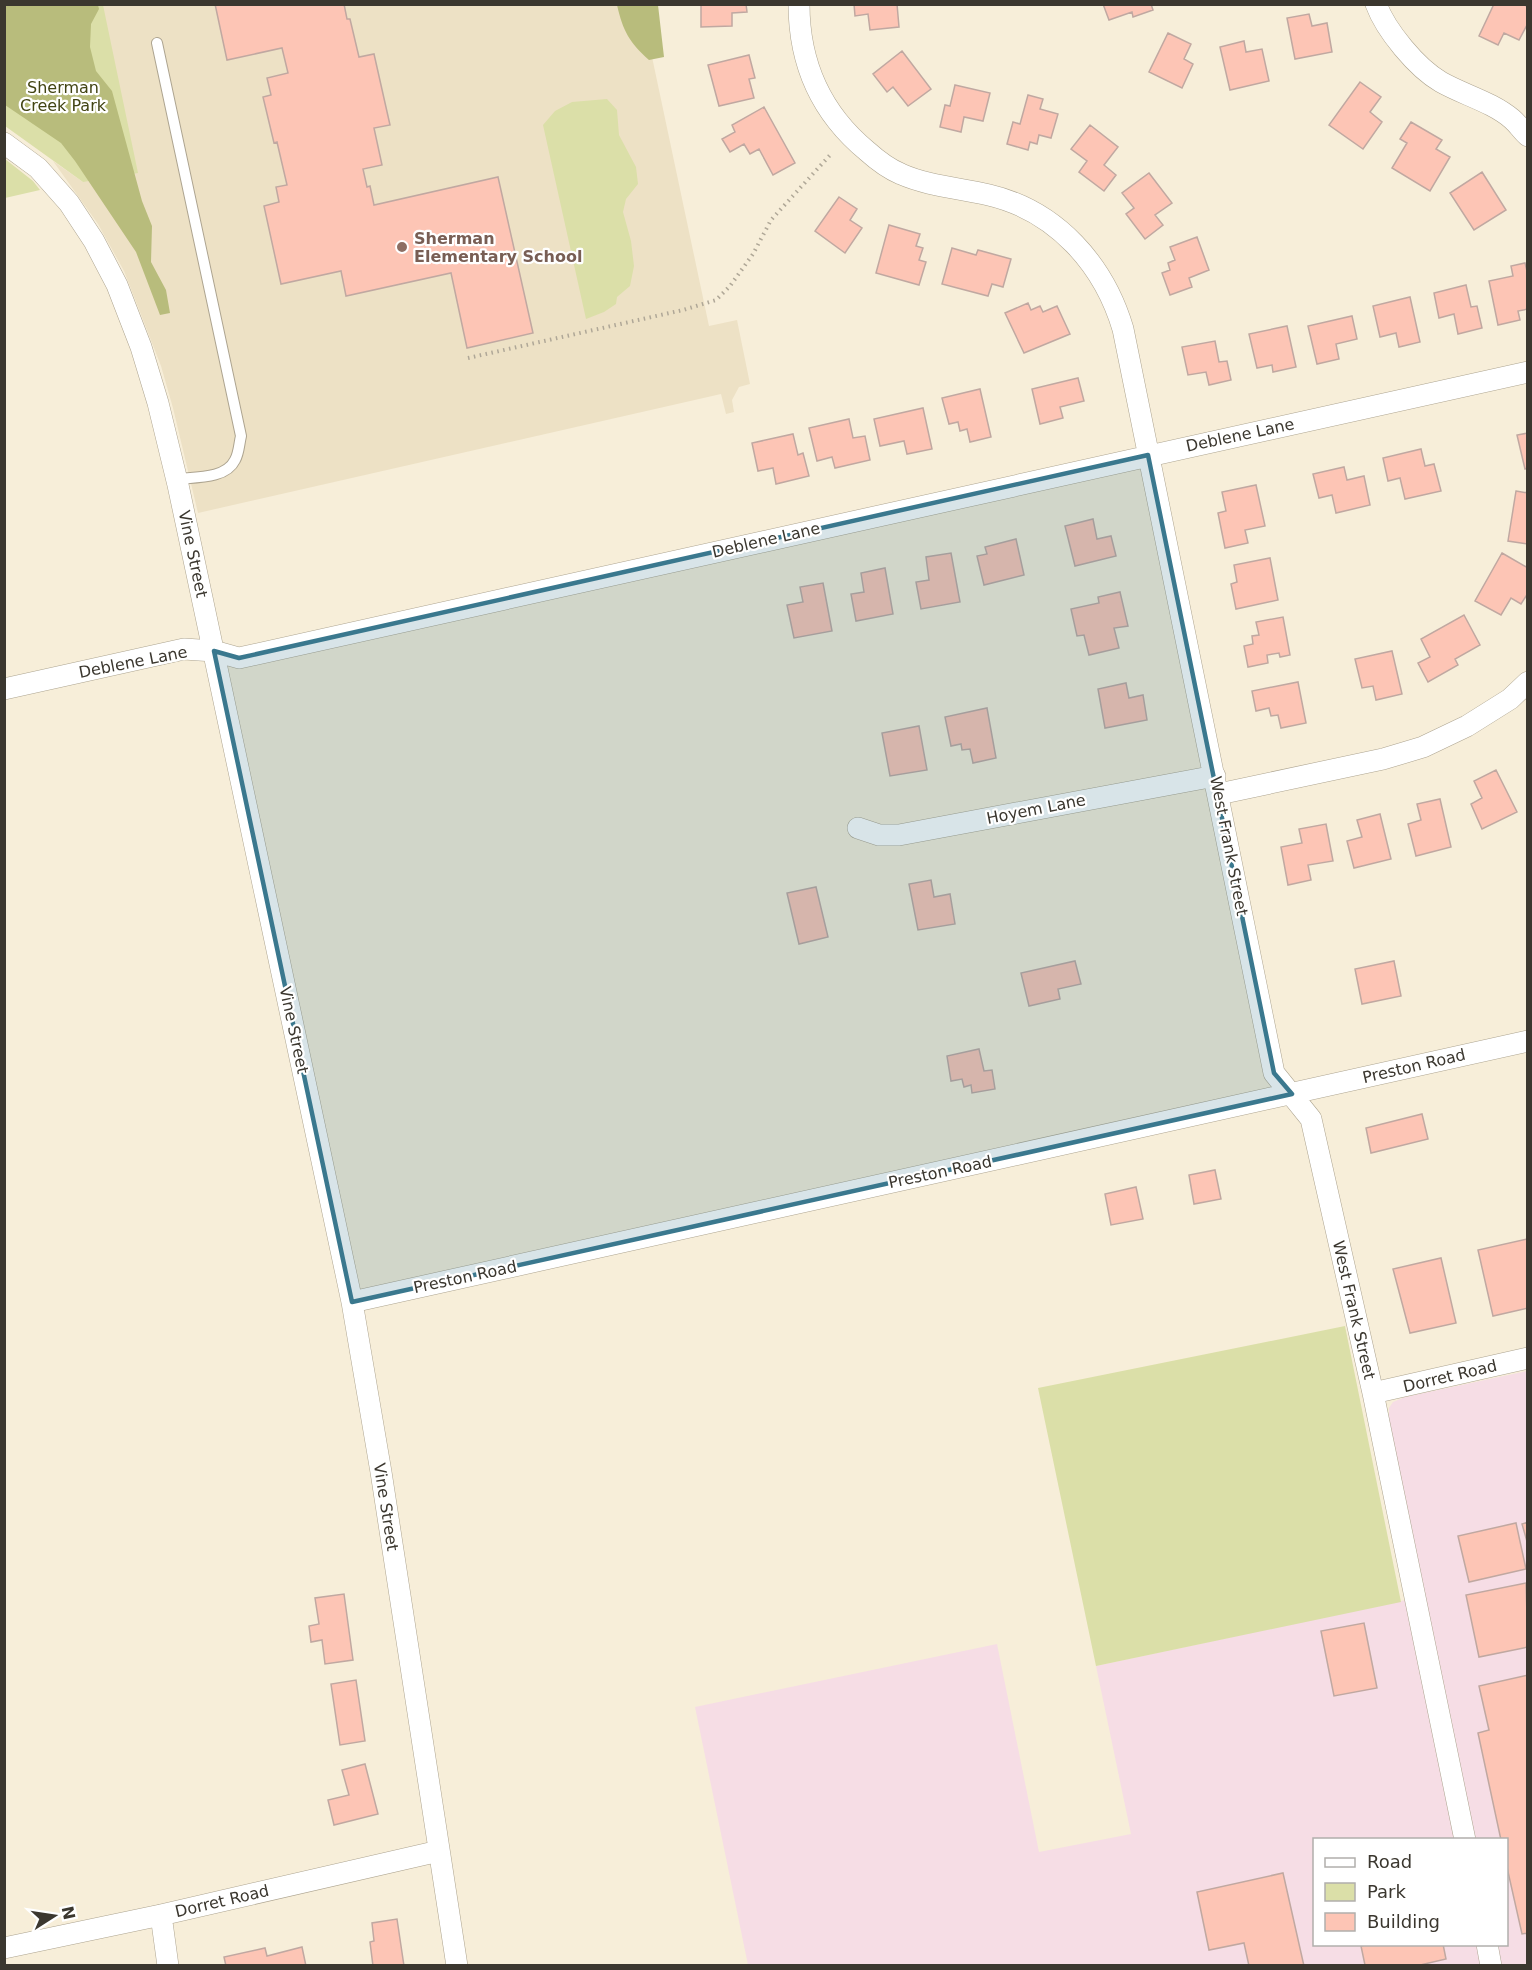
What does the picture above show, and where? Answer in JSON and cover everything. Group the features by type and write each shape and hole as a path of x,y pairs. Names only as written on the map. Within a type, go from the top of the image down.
{"street":[{"name":"West Frank Street","path":"799,4 800,35 807,65 816,89 834,118 854,141 876,159 900,174 928,183 982,193 1015,203 1040,216 1076,244 1105,283 1117,307 1217,785 1274,1073 1311,1119 1372,1393 1465,1838"},
{"path":"1376,4 1381,16 1414,59 1440,81 1512,118 1527,136"},
{"name":"Vine Street","path":"4,143 38,168 69,203 94,241 117,285 145,358 177,479 352,1302 381,1472 457,1965"},
{"name":"Deblene Lane","path":"4,689 184,649 214,651 239,658 1527,372"},
{"name":"Hoyem Lane","path":"858,828 879,835 899,835 1383,759 1424,747 1467,726 1510,699 1527,682"},
{"name":"Preston Road","path":"352,1302 1527,1041"},
{"name":"Dorret Road","path":"1372,1393 1527,1358"},
{"name":"Dorret Road","path":"4,1948 161,1915 439,1851"},
{"path":"161,1915 168,1965"},
{"path":"1487,1946 1491,1965"}],"lane":[{"path":"157,43 241,436 236,459 229,470 219,474 177,479"}],"path":[{"path":"468,358 682,310 716,300 730,286 753,254 771,220 831,154"}],"highlighted area":[{"path":"1148,455 1274,1073 1292,1094 352,1302 214,651 239,658"}],"shaded area":[{"name":"Sherman Elementary School","path":"103,5 641,5 709,326 737,320 750,384 739,387 732,400 734,412 726,414 721,394 198,513 161,366 124,271 98,224 53,161 83,182"},
{"path":"1527,1371 1527,1965 748,1965 695,1707 997,1644 1039,1852 1131,1834 1096,1666 1425,1596 1389,1422 1389,1408 1393,1402 1405,1397"}],"green space":[{"name":"Sherman Creek Park","path":"4,5 98,5 99,9 91,24 90,47 96,71 112,91 142,201 152,226 151,262 166,290 170,313 160,315 136,252 61,143 5,105"},
{"name":"Sherman Creek Park","path":"5,5 103,5 138,173 83,182 5,126"},
{"path":"617,5 658,5 664,57 649,60 636,47 624,29"},
{"path":"607,99 617,110 619,135 636,167 638,184 626,199 623,212 631,241 634,266 630,286 617,297 616,304 586,319 543,125 555,111 572,102"},
{"path":"5,159 33,181 40,190 5,198"},
{"path":"1345,1326 1401,1602 1096,1666 1038,1388"}],"building":[{"path":"215,4 344,4 359,57 374,54 390,125 374,128 382,165 363,169 374,205 498,177 533,333 467,348 451,273 346,296 341,271 281,284 264,206 279,202 276,187 287,185 263,97 271,95 267,78 288,73 282,48 227,60"},
{"path":"701,4 746,4 747,12 732,13 732,26 701,27"},
{"path":"854,4 897,4 899,27 870,30 868,14 855,16"},
{"path":"1103,4 1151,4 1153,10 1133,17 1132,12 1109,20"},
{"path":"1494,4 1523,4 1528,7 1528,23 1519,40 1504,33 1498,45 1479,36"},
{"path":"1309,14 1312,26 1327,23 1332,52 1295,59 1287,18"},
{"path":"1168,33 1191,44 1184,59 1193,64 1182,88 1149,72"},
{"path":"1244,41 1246,52 1262,49 1269,81 1230,90 1220,47"},
{"path":"902,51 931,89 908,106 893,87 887,92 873,74"},
{"path":"749,55 755,78 749,79 754,98 719,106 708,65"},
{"path":"1360,82 1381,97 1370,112 1382,122 1363,149 1329,125"},
{"path":"955,85 990,93 983,121 964,117 961,132 940,127 945,105 950,106"},
{"path":"1028,95 1043,99 1040,109 1058,114 1051,138 1039,135 1037,144 1030,142 1028,150 1007,144 1013,122 1020,124"},
{"path":"764,107 795,163 773,175 759,149 750,154 744,144 730,152 722,139 735,132 732,125"},
{"path":"1411,122 1442,140 1436,149 1450,157 1430,191 1392,168 1407,143 1400,139"},
{"path":"1090,125 1118,147 1104,165 1116,175 1104,191 1079,172 1087,161 1071,149"},
{"path":"1482,172 1506,210 1474,230 1450,193"},
{"path":"1149,173 1172,203 1155,215 1163,225 1145,239 1126,214 1134,208 1122,193"},
{"path":"839,197 857,209 850,220 862,228 845,253 815,231"},
{"path":"889,225 920,234 916,246 923,248 919,260 926,262 919,285 876,273"},
{"path":"1197,237 1209,270 1189,278 1192,287 1170,295 1162,273 1170,270 1168,263 1175,260 1170,247"},
{"path":"952,248 976,255 978,250 1011,259 1003,287 992,284 988,296 942,284"},
{"path":"1525,263 1528,275 1528,309 1518,311 1520,320 1498,325 1489,281 1513,276 1511,266"},
{"path":"1466,285 1471,307 1477,306 1482,328 1458,334 1454,314 1439,318 1434,293"},
{"path":"1410,297 1420,342 1399,347 1396,333 1380,337 1373,306"},
{"path":"1028,303 1031,310 1040,306 1043,312 1057,306 1070,334 1024,353 1005,313"},
{"path":"1352,316 1357,339 1336,344 1339,359 1317,364 1308,326"},
{"path":"1287,326 1296,367 1273,372 1272,365 1257,368 1249,334"},
{"path":"1215,341 1219,362 1227,361 1231,380 1209,385 1206,372 1188,375 1182,347"},
{"path":"1078,378 1084,401 1060,407 1063,418 1040,424 1032,389"},
{"path":"980,389 991,437 970,442 967,429 960,431 958,422 949,424 942,398"},
{"path":"923,408 932,449 907,454 904,441 880,446 874,419"},
{"path":"849,419 853,438 865,436 870,460 835,468 832,457 817,461 809,428"},
{"path":"1528,433 1528,468 1525,469 1517,435"},
{"path":"793,434 798,455 803,453 809,476 776,484 773,468 758,471 752,443"},
{"path":"1421,449 1425,466 1434,464 1441,491 1405,499 1400,478 1388,481 1383,458"},
{"path":"1344,467 1347,480 1364,476 1370,505 1336,513 1332,495 1319,498 1313,474"},
{"path":"1256,485 1265,526 1245,530 1248,543 1225,548 1218,513 1226,511 1222,492"},
{"path":"1516,491 1528,493 1528,544 1508,541"},
{"path":"1093,519 1097,539 1111,536 1116,556 1075,566 1065,526"},
{"path":"1016,539 1024,575 984,585 977,556 987,554 985,547"},
{"path":"951,553 960,602 921,609 916,582 929,580 926,557"},
{"path":"1502,553 1528,568 1528,593 1521,604 1511,598 1501,615 1475,601"},
{"path":"1270,558 1278,600 1236,609 1231,584 1237,582 1234,565"},
{"path":"885,568 893,614 856,621 851,594 864,592 861,573"},
{"path":"823,583 832,631 794,638 787,605 803,602 800,587"},
{"path":"1120,592 1128,626 1114,628 1119,648 1089,655 1084,635 1077,636 1071,609 1099,603 1098,597"},
{"path":"1464,615 1480,645 1455,659 1458,665 1428,682 1418,663 1430,657 1421,639"},
{"path":"1283,617 1290,655 1280,657 1279,653 1267,655 1268,663 1248,667 1244,646 1253,644 1252,636 1259,635 1256,622"},
{"path":"1392,651 1402,694 1376,700 1373,686 1362,688 1355,659"},
{"path":"1298,682 1306,723 1281,728 1278,715 1271,716 1269,708 1256,711 1252,691"},
{"path":"1126,683 1129,698 1143,695 1147,720 1105,728 1098,689"},
{"path":"987,708 996,758 973,763 970,749 962,750 961,744 951,746 945,717"},
{"path":"919,726 927,770 890,776 882,733"},
{"path":"1496,770 1517,812 1482,829 1471,804 1482,798 1474,781"},
{"path":"1440,799 1451,847 1416,856 1408,824 1421,820 1417,804"},
{"path":"1380,814 1391,859 1354,868 1347,841 1362,837 1357,820"},
{"path":"1326,824 1333,861 1308,865 1311,880 1288,885 1281,847 1302,843 1299,829"},
{"path":"931,880 934,897 950,894 955,924 918,930 909,884"},
{"path":"816,887 828,937 799,944 787,893"},
{"path":"1075,961 1081,984 1058,989 1060,999 1029,1006 1021,973"},
{"path":"1394,961 1401,996 1362,1004 1355,969"},
{"path":"979,1049 984,1071 992,1070 995,1089 972,1093 971,1085 964,1087 962,1079 951,1081 947,1056"},
{"path":"1422,1114 1428,1139 1371,1153 1366,1128"},
{"path":"1215,1170 1221,1199 1194,1204 1189,1175"},
{"path":"1136,1187 1143,1219 1111,1225 1105,1194"},
{"path":"1527,1239 1528,1308 1493,1316 1478,1250"},
{"path":"1441,1258 1456,1323 1410,1333 1393,1269"},
{"path":"1528,1522 1528,1545 1522,1524"},
{"path":"1516,1523 1526,1569 1469,1582 1458,1536"},
{"path":"1526,1583 1528,1647 1479,1657 1466,1595"},
{"path":"344,1594 353,1660 325,1664 322,1640 311,1642 309,1626 319,1624 315,1598"},
{"path":"1364,1623 1377,1688 1334,1696 1321,1631"},
{"path":"1528,1675 1528,1933 1522,1934 1508,1872 1508,1838 1501,1838 1478,1733 1489,1730 1479,1686"},
{"path":"356,1680 365,1741 340,1745 331,1684"},
{"path":"365,1764 378,1814 334,1825 328,1800 349,1795 342,1770"},
{"path":"1283,1873 1304,1966 1249,1966 1244,1943 1209,1950 1197,1892"},
{"path":"397,1919 404,1966 373,1966 370,1942 374,1941 372,1923"},
{"path":"1361,1946 1443,1946 1446,1959 1416,1966 1365,1965"},
{"path":"302,1947 306,1966 226,1966 224,1957 265,1948 267,1956"}],"place":[{"name":"Sherman Elementary School","path":"402,247"}]}
